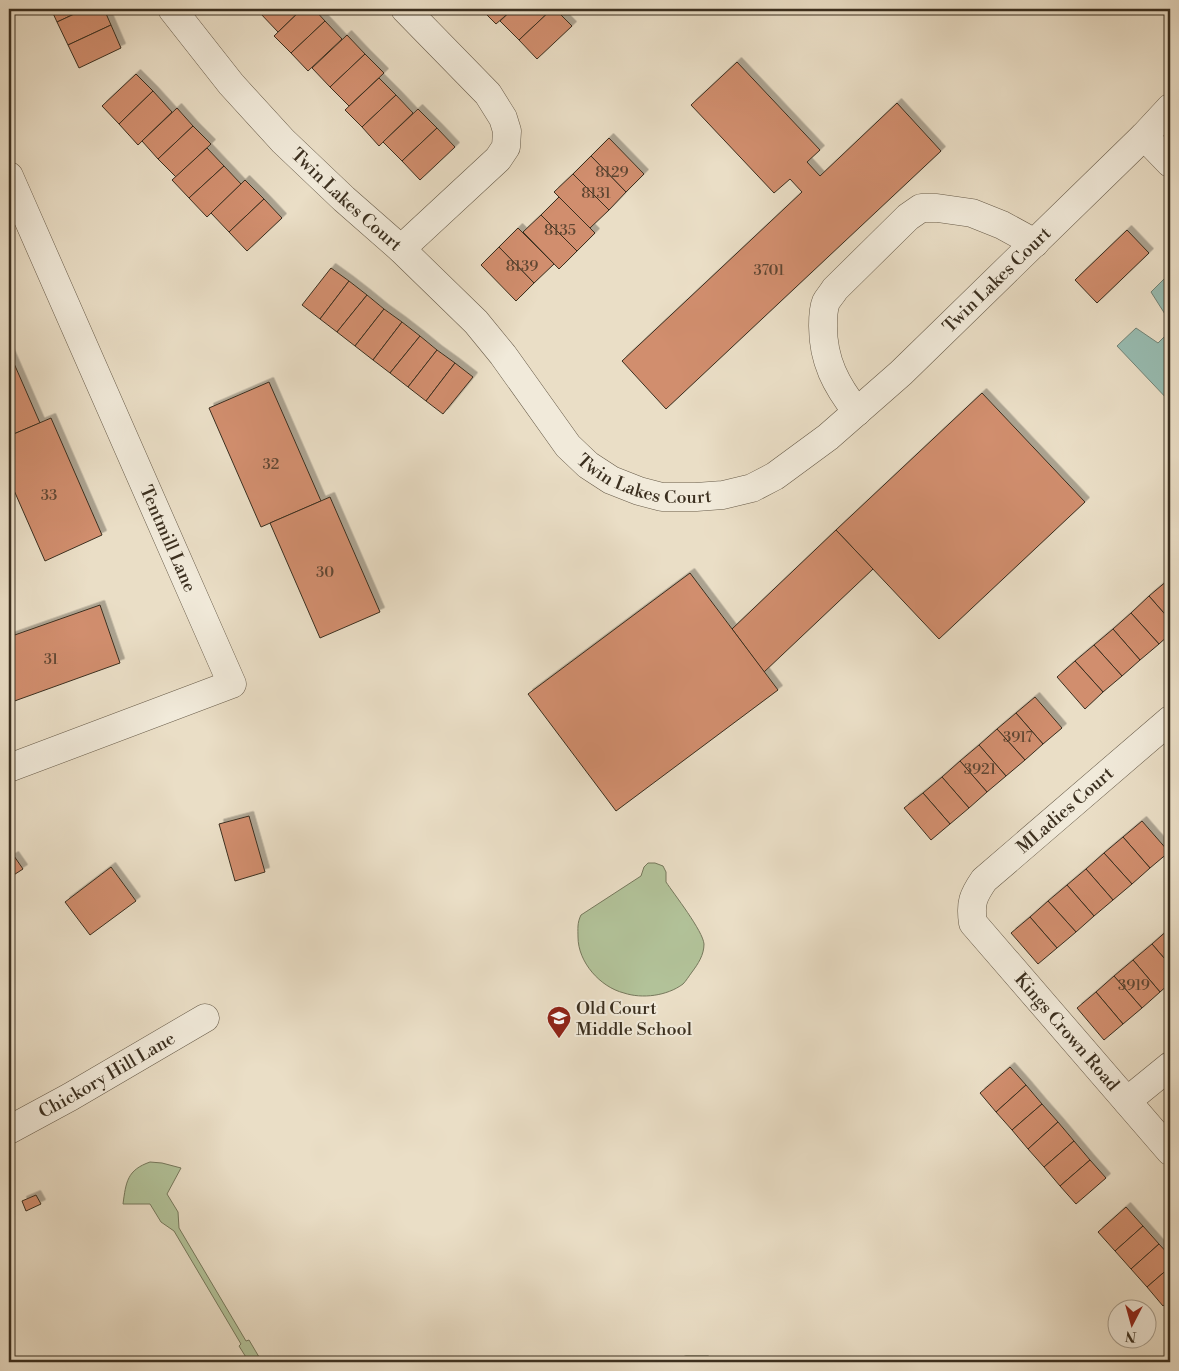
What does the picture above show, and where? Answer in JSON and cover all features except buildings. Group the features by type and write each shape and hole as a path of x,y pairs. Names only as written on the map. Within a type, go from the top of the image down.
{"street":[{"name":"Twin Lakes Court","path":"172,9 231,84 283,141 344,199 401,249 476,322 503,355 568,446 588,465 611,480 639,491 662,497 723,495 752,488 775,476 828,437 908,366 1144,136 1170,108"},
{"path":"401,249 498,159 506,147 507,131 503,118 488,94 405,9"},
{"path":"1144,136 1170,163"},
{"name":"Tentmill Lane","path":"9,176 232,684 9,768"},
{"path":"857,412 841,391 829,365 823,340 823,318 826,303 835,289 908,217 921,208 937,208 972,213 1002,225 1034,243"},
{"name":"MLadies Court","path":"971,909 976,892 984,880 1170,720"},
{"name":"Kings Crown Road","path":"971,909 973,923 1170,1151"},
{"name":"Chickory Hill Lane","path":"9,1130 70,1097 205,1018"},
{"path":"1127,1101 1170,1066"}],"green space":[{"path":"648,863 663,866 666,872 666,882 699,931 704,948 698,963 683,984 662,994 639,996 615,990 592,972 586,964 579,946 578,926 581,915 641,876 644,867"},
{"path":"150,1162 181,1168 167,1194 178,1212 179,1228 246,1341 249,1340 262,1362 249,1362 239,1346 241,1344 174,1231 161,1222 150,1204 123,1204 125,1189 132,1173 142,1165"},
{"path":"686,1356 708,1356 725,1362 660,1362"}],"water":[{"path":"1170,273 1170,322 1151,292"},
{"path":"1136,328 1158,343 1170,331 1170,402 1117,346"}],"place":[{"name":"Old Court Middle School","path":"559,1039"}]}
